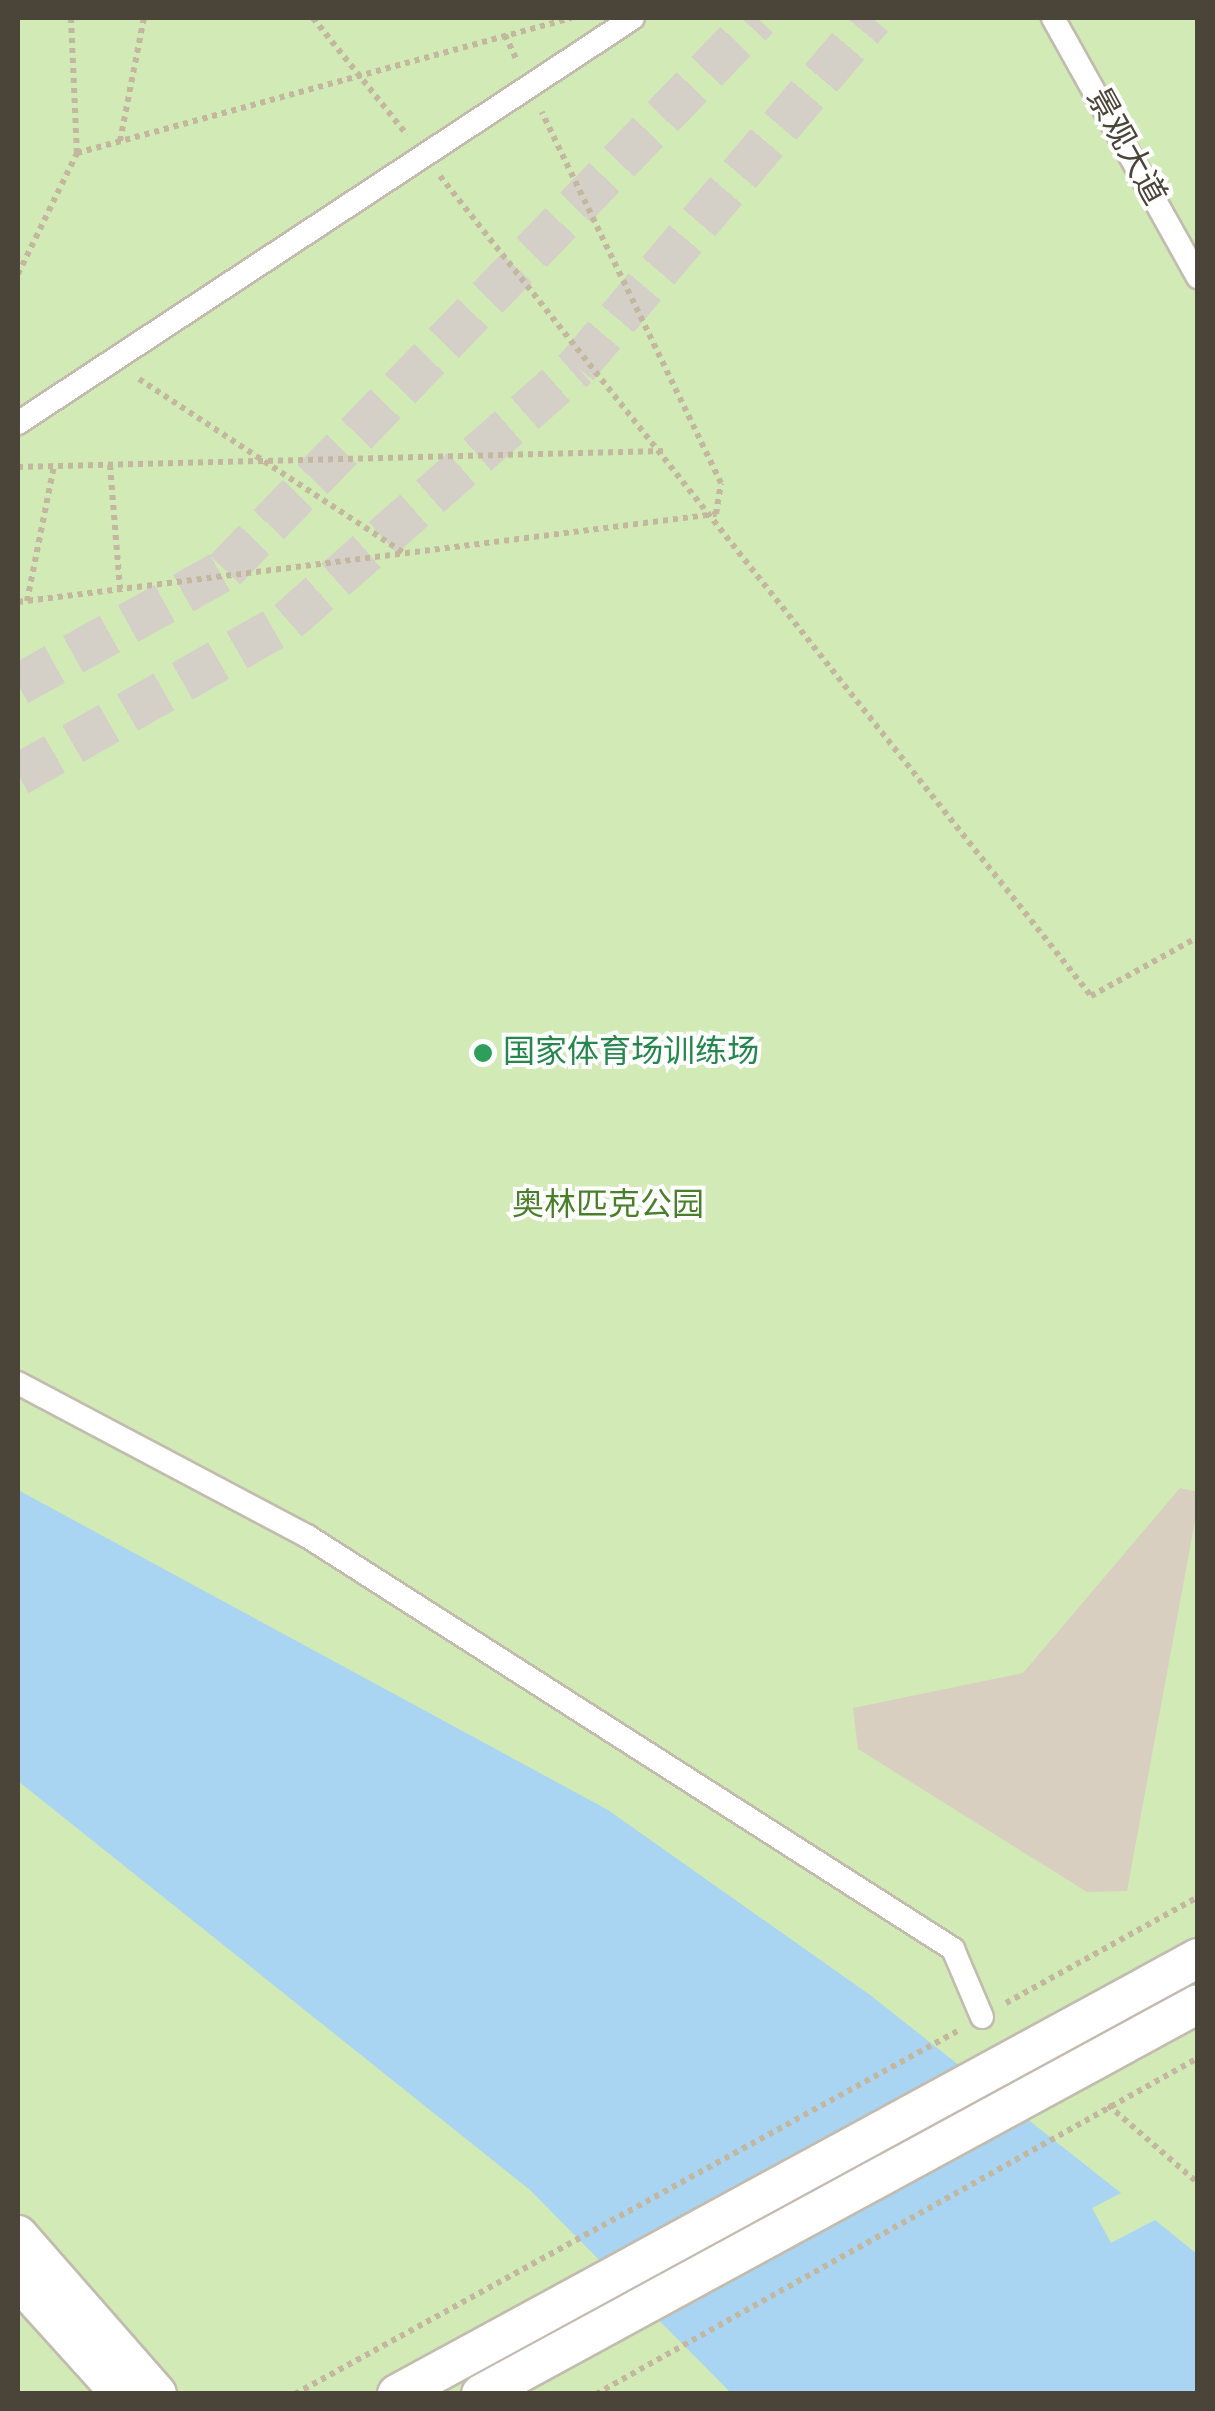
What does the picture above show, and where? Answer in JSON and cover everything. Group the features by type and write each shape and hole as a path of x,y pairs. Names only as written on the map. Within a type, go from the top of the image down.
{"street":[{"path":"18,423 633,18"},
{"name":"景观大道","path":"1053,18 1198,277"},
{"path":"18,1383 307,1536 953,1949 971,2022"},
{"path":"397,2394 1198,1958"},
{"path":"481,2394 1186,2010"},
{"path":"18,2235 158,2394"},
{"path":"18,2280 121,2394"}],"path":[{"path":"18,274 77,153 71,18"},
{"path":"120,141 144,18"},
{"path":"313,18 716,514 1092,996 1198,937"},
{"path":"77,153 570,18"},
{"path":"505,34 721,483 716,514"},
{"path":"110,361 405,554"},
{"path":"18,467 664,452"},
{"path":"110,465 120,589"},
{"path":"27,601 54,466"},
{"path":"18,602 716,514"},
{"path":"296,2394 553,2248 1198,1897"},
{"path":"596,2394 1198,2058"}],"green space":[{"name":"奥林匹克公园","path":"18,18 1197,18 1197,2393 18,2393"}],"water":[{"path":"18,1490 608,1810 870,1995 1121,2193 1092,2208 1111,2243 1155,2220 1197,2254 1197,2393 731,2393 530,2190 18,1781"}],"building":[{"path":"1180,1488 1198,1492 1198,1504 1127,1891 1087,1892 858,1749 853,1708 1023,1673"}],"tunnel":[{"path":"18,685 225,570 758,18"},
{"path":"18,775 288,621 577,367 872,18"}],"place":[{"name":"国家体育场训练场","path":"483,1053"}]}
